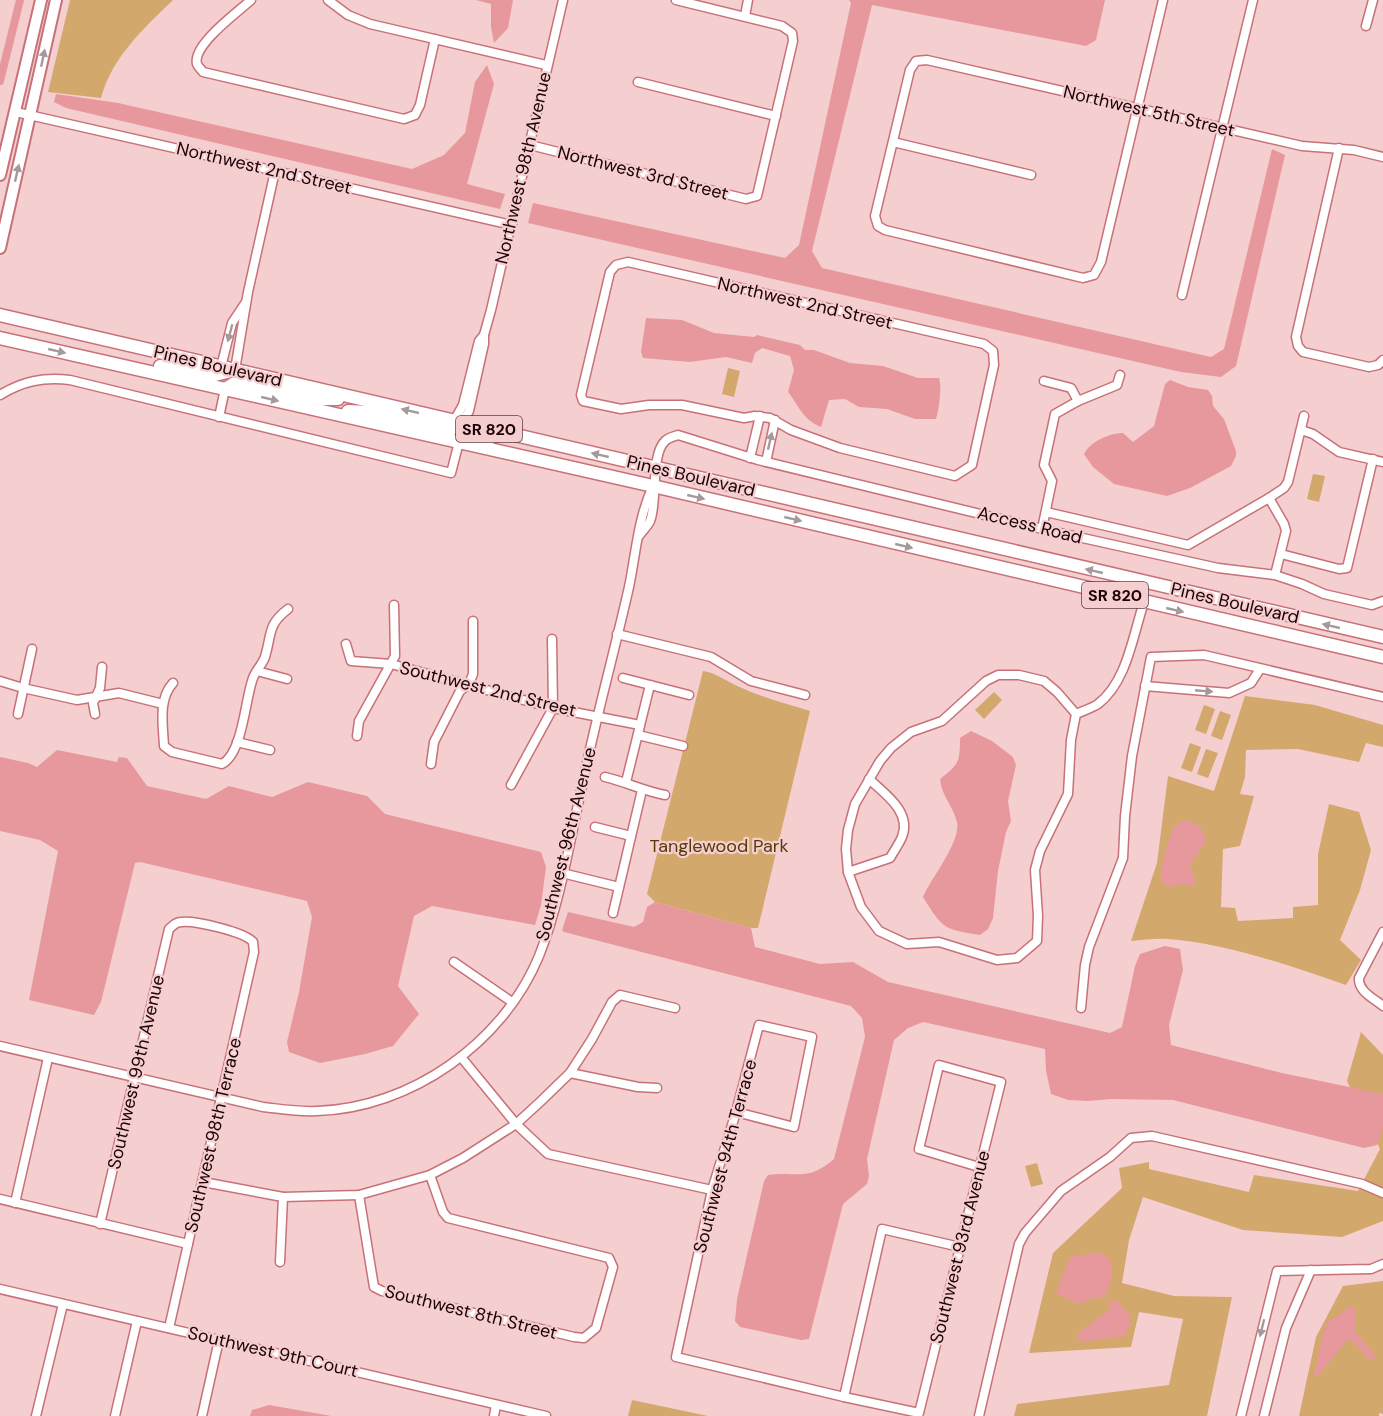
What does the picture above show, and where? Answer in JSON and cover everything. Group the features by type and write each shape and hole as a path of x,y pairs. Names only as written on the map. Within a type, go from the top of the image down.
{"highway":[{"name":"Pines Boulevard","path":"0,315 1383,637"},
{"name":"Pines Boulevard","path":"0,338 653,486 1383,657"},
{"path":"111,363 132,363 214,375 235,370"},
{"path":"225,389 233,384 243,383 322,399 351,397"},
{"path":"314,409 368,412 440,429 453,429 458,422"},
{"path":"459,442 465,436 474,434 527,445 558,445"},
{"path":"1144,602 1146,596 1151,593 1192,594"},
{"path":"1296,638 1306,633 1319,634 1383,650"}],"main road":[{"path":"0,175 41,0"},
{"path":"0,248 56,0"}],"street":[{"path":"251,0 204,42 198,52 197,63 203,72 404,119 415,115 420,105 435,39"},
{"path":"328,0 348,15 370,24 546,65"},
{"name":"Northwest 98th Avenue","path":"458,422 470,407 484,335 512,225 546,65 563,0"},
{"path":"638,82 776,116 793,41 792,33 782,26 676,0"},
{"path":"745,16 748,0"},
{"path":"1031,175 892,142 875,216 878,225 885,230 1083,278 1094,275 1101,262 1163,0"},
{"path":"1182,295 1252,0"},
{"path":"1366,26 1373,0"},
{"name":"Northwest 5th Street","path":"892,142 910,70 916,62 927,60 1302,147 1339,148 1383,157"},
{"name":"Northwest 2nd Street","path":"16,112 512,225"},
{"name":"Northwest 3rd Street","path":"530,145 746,199 757,195 776,116"},
{"path":"1339,148 1296,337 1298,346 1303,352 1369,367 1381,363"},
{"path":"235,370 275,171"},
{"name":"Northwest 2nd Street","path":"759,416 744,418 682,405 649,405 621,409 583,401 581,395 610,272 616,265 628,262 984,344 993,351 994,365 972,465 961,475 955,476 840,448 791,430 775,420"},
{"path":"221,367 232,323 247,302"},
{"path":"1042,529 1052,481 1044,465 1055,414 1078,401 1116,385 1120,375"},
{"path":"0,395 14,386 33,380 51,378 70,380 451,473 459,442"},
{"path":"1044,381 1071,388 1078,401"},
{"path":"219,417 225,389"},
{"path":"750,458 759,416 775,420 766,462"},
{"path":"1046,512 1188,545 1284,488 1288,482 1304,416"},
{"path":"1300,430 1313,434 1339,452 1383,462"},
{"name":"Access Road","path":"678,435 750,458 1042,529 1218,568 1275,574 1324,594 1372,605 1383,601"},
{"name":"Southwest 96th Avenue","path":"0,1046 263,1107 292,1111 319,1111 368,1103 411,1089 461,1057 489,1032 512,1002 538,957 552,914 638,536 650,522 653,486 661,447 664,441 678,435"},
{"path":"1281,554 1339,569 1347,568 1373,459"},
{"path":"1269,498 1286,531 1275,574"},
{"path":"847,532 851,514"},
{"path":"1076,714 1097,704 1111,690 1124,668 1144,602"},
{"path":"357,736 360,721 395,656 394,605"},
{"path":"173,683 167,690 163,704 164,746 172,752 222,764 232,756 253,677 264,660 274,619 288,609"},
{"path":"431,764 434,742 460,692 469,684 473,674 473,621"},
{"path":"617,634 711,657 751,681 805,695"},
{"path":"511,785 553,708 552,639"},
{"name":"Southwest 2nd Street","path":"346,644 351,661 390,664 553,708 640,725"},
{"path":"18,714 32,649"},
{"path":"1081,1008 1089,947 1124,858 1125,816 1132,756 1151,657 1204,655 1383,698"},
{"path":"95,714 93,703 100,688 102,667"},
{"path":"1145,686 1229,693 1251,683 1260,669"},
{"path":"257,671 287,679"},
{"path":"998,675 1019,675 1044,681 1076,714 1071,740 1068,794 1040,850 1035,870 1037,940 1017,958 997,960 939,942 907,944 879,931 861,907 848,872 846,849 855,804 880,761 911,732 942,721 986,681 998,675"},
{"path":"623,678 689,694"},
{"path":"0,681 77,700 119,693 163,704"},
{"path":"626,782 650,685"},
{"path":"638,735 683,746"},
{"path":"237,742 270,750"},
{"path":"605,777 626,782 642,790 665,795"},
{"path":"848,872 891,858 903,835 904,820 896,804 869,779"},
{"path":"613,913 642,790"},
{"path":"595,827 631,836"},
{"path":"562,873 619,887"},
{"name":"Southwest 99th Avenue","path":"100,1224 169,929 176,923 190,921 244,935 253,942"},
{"path":"1383,932 1359,978 1361,989 1383,1006"},
{"name":"Southwest 98th Terrace","path":"169,1328 254,952 253,942"},
{"path":"454,962 512,1002"},
{"path":"203,1182 283,1197 359,1195 430,1175 463,1158 516,1124 570,1073 612,1002 620,995 675,1008"},
{"name":"Southwest 94th Terrace","path":"736,1112 794,1128 812,1037 759,1025 712,1190 676,1357 844,1397"},
{"path":"461,1057 516,1124 548,1154 712,1190"},
{"path":"15,1203 48,1058"},
{"name":"Southwest 93rd Avenue","path":"844,1397 919,1413 1001,1082 939,1065 919,1149 979,1167"},
{"path":"570,1073 638,1088 657,1088"},
{"path":"979,1416 1019,1244 1025,1233 1061,1191 1110,1157 1131,1138 1152,1136 1362,1184 1383,1193"},
{"name":"Southwest 8th Street","path":"359,1195 374,1287 382,1291 574,1337 584,1338 596,1328 613,1267 609,1258 448,1218 443,1212 430,1175"},
{"path":"280,1262 283,1197"},
{"path":"0,1199 188,1244"},
{"path":"844,1397 882,1229 960,1247"},
{"path":"1241,1416 1277,1271 1371,1269 1383,1264"},
{"path":"1264,1416 1286,1329 1311,1270"},
{"name":"Southwest 9th Court","path":"0,1289 546,1416"},
{"path":"36,1416 63,1304"},
{"path":"115,1416 137,1321"},
{"path":"202,1416 219,1340"},
{"path":"494,1416 496,1405"}],"green space":[{"path":"70,0 173,0 121,56 106,83 101,98 48,92"},
{"path":"728,368 740,371 734,397 722,394"},
{"path":"1313,474 1325,476 1319,502 1307,499"},
{"name":"Tanglewood Park","path":"703,671 759,695 810,711 758,928 655,902 647,894"},
{"path":"994,692 1002,700 984,719 975,710"},
{"path":"1245,696 1315,705 1383,725 1383,747 1366,743 1359,762 1298,749 1246,750 1245,777 1240,794 1254,796 1240,846 1223,849 1221,907 1235,908 1238,921 1293,918 1293,907 1318,905 1318,854 1329,804 1359,812 1371,850 1360,890 1340,940 1361,960 1346,985 1280,963 1213,945 1168,939 1131,941 1157,863 1168,776 1214,791"},
{"path":"1204,705 1215,709 1206,734 1195,730"},
{"path":"1220,711 1231,715 1222,740 1211,736"},
{"path":"1190,743 1201,747 1192,772 1181,768"},
{"path":"1206,749 1218,753 1208,778 1197,774"},
{"path":"1361,1032 1383,1055 1383,1221 1342,1237 1243,1230 1143,1197 1129,1240 1122,1283 1174,1296 1232,1297 1207,1416 1014,1416 1017,1404 1169,1385 1183,1319 1139,1312 1131,1347 1029,1353 1053,1253 1122,1188 1119,1168 1149,1162 1149,1169 1249,1192 1254,1175 1358,1191 1380,1149 1347,1081"},
{"path":"1037,1163 1043,1184 1031,1187 1025,1166"},
{"path":"1383,1281 1383,1414 1379,1413 1379,1416 1299,1416 1316,1337 1343,1286"},
{"path":"632,1400 708,1416 628,1416"}],"shaded area":[{"path":"476,0 513,0 508,28 494,43 491,4"},
{"path":"849,0 1105,0 1096,40 1086,46 872,5 812,251 822,268 1211,357 1224,349 1272,149 1285,155 1236,366 1221,377 1181,372 528,223 533,203 785,258 799,245 851,3"},
{"path":"487,65 494,84 467,184 505,194 500,209 66,108 54,102 56,94 118,103 412,169 444,155 465,133 475,82"},
{"path":"646,318 682,320 714,333 754,337 757,335 800,345 805,350 814,350 850,363 883,366 918,378 939,378 940,398 936,419 915,419 887,409 859,407 845,399 829,400 821,427 806,417 788,392 794,370 790,356 762,348 755,353 752,363 726,357 690,362 643,358 641,352"},
{"path":"1170,380 1188,387 1208,390 1212,396 1213,406 1224,419 1236,451 1231,466 1190,488 1167,496 1114,484 1093,467 1084,454 1095,442 1106,436 1123,433 1133,442 1154,426 1165,384"},
{"path":"971,731 992,741 1013,757 1016,765 1008,801 1011,821 1006,832 998,871 993,918 988,929 980,935 945,926 935,916 923,897 950,850 957,830 955,816 940,779 957,762 960,738"},
{"path":"57,750 117,762 119,757 127,758 147,786 206,799 229,786 272,797 308,782 367,796 385,814 541,852 546,867 541,905 535,925 432,906 414,916 398,986 419,1014 393,1046 320,1063 289,1052 287,1042 299,992 312,917 307,901 140,862 135,863 101,1002 94,1015 29,1000 58,851 40,840 0,831 0,757 37,767"},
{"path":"1185,820 1200,827 1206,842 1190,865 1195,880 1194,886 1182,884 1170,887 1162,883 1161,878 1165,854 1173,829"},
{"path":"655,902 751,928 755,947 820,964 853,962 888,982 1110,1033 1122,1027 1135,966 1140,954 1165,946 1180,949 1183,970 1169,1025 1171,1045 1282,1073 1383,1094 1383,1128 1377,1145 1364,1148 1173,1100 1068,1100 1051,1094 1046,1071 1045,1049 923,1022 908,1028 894,1040 867,1159 869,1176 867,1184 843,1204 809,1339 801,1340 740,1327 735,1321 737,1299 764,1181 768,1175 817,1171 834,1159 865,1037 862,1018 851,1006 562,930 568,912 634,927 643,922 647,907"},
{"path":"1101,1253 1110,1259 1111,1269 1110,1285 1103,1298 1095,1297 1079,1304 1056,1293 1068,1262 1073,1256"},
{"path":"1115,1300 1127,1312 1130,1320 1124,1336 1083,1342 1079,1340 1077,1335 1079,1332 1111,1309 1107,1304"},
{"path":"1350,1306 1355,1309 1356,1333 1375,1355 1375,1358 1370,1360 1348,1339 1316,1378 1314,1375 1327,1325 1330,1319 1336,1318"},
{"path":"269,1405 331,1416 250,1416 252,1410"}],"waterway":[{"path":"0,81 20,0"}]}
